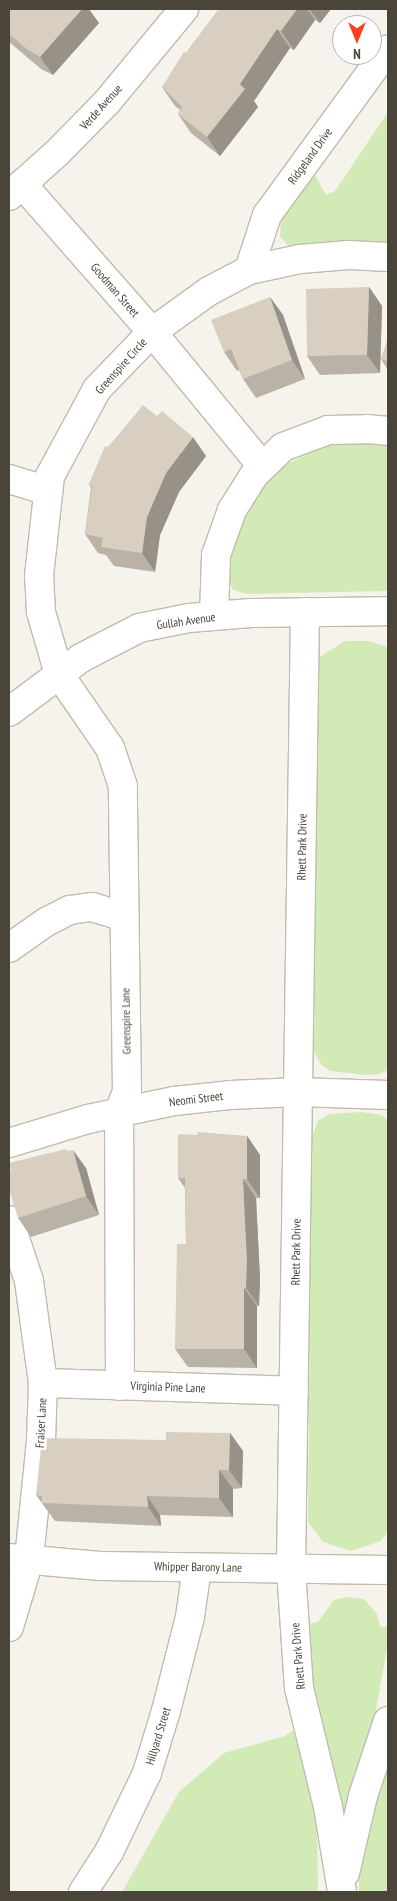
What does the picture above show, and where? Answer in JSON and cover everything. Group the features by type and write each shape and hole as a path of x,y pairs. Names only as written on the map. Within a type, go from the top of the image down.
{"street":[{"name":"Verde Avenue","path":"16,190 107,102 184,9"},
{"name":"Ridgeland Drive","path":"249,270 267,215 388,49"},
{"name":"Goodman Street","path":"16,190 152,332 262,466"},
{"name":"Greenspire Circle","path":"59,674 40,612 38,576 50,476 97,389 152,332 209,291 249,270 300,259 349,255 388,258"},
{"path":"214,616 216,554 232,510 254,475 262,466 283,447 328,430 367,429 388,431"},
{"path":"9,478 48,491"},
{"name":"Gullah Avenue","path":"9,712 81,658 139,628 189,618 214,616 388,611"},
{"name":"Rhett Park Drive","path":"305,612 291,1569 299,1688 317,1758 342,1889"},
{"name":"Greenspire Lane","path":"59,674 110,748 123,786 127,1091 119,1112 120,1386"},
{"path":"9,948 46,922 70,910 92,907 124,917"},
{"name":"Neomi Street","path":"9,1143 88,1119 174,1101 221,1096 298,1092 388,1095"},
{"name":"Fraiser Lane","path":"9,1220 29,1281 43,1383 41,1440 19,1559 9,1627"},
{"name":"Virginia Pine Lane","path":"43,1383 294,1391"},
{"name":"Whipper Barony Lane","path":"19,1559 101,1566 388,1570"},
{"name":"Hillyard Street","path":"83,1892 109,1852 147,1772 166,1711 190,1617 197,1567"},
{"name":"Rhett Park Drive","path":"342,1889 352,1838 388,1721"}],"green space":[{"path":"388,112 388,244 288,246 280,236 281,220 290,204 315,175 326,195 335,191"},
{"path":"360,441 388,444 388,591 247,594 233,590 227,577 229,540 268,473 329,444"},
{"path":"345,641 368,641 388,647 388,1070 380,1074 365,1075 330,1071 321,1064 314,1052 318,658"},
{"path":"361,1112 381,1115 388,1120 388,1531 381,1541 351,1551 323,1542 308,1522 311,1139 318,1121 330,1114"},
{"path":"348,1597 364,1599 377,1614 380,1627 388,1627 388,1643 370,1743 346,1807 339,1809 305,1658 309,1624 318,1622 334,1600"},
{"path":"293,1730 310,1787 317,1824 318,1892 122,1892 179,1792 224,1753 285,1736"},
{"path":"388,1769 388,1892 359,1892 359,1867 371,1810"}],"building":[{"path":"9,9 82,9 40,57 28,50 9,34"},
{"path":"219,9 297,9 281,31 277,29 240,84 245,89 207,137 178,114 182,107 162,87 184,52 186,53"},
{"path":"369,287 367,355 307,356 306,289"},
{"path":"270,297 292,360 243,379 231,349 224,352 211,320"},
{"path":"388,339 388,362 381,359"},
{"path":"143,405 157,416 162,411 193,437 166,473 147,517 142,553 101,547 103,538 85,534 92,486 89,484 105,446 108,447"},
{"path":"198,1132 247,1136 247,1179 243,1179 247,1261 246,1288 244,1288 244,1349 175,1349 177,1244 186,1244 185,1178 178,1178 178,1134 197,1135"},
{"path":"66,1149 67,1151 73,1150 86,1196 18,1218 9,1189 9,1171 11,1170 9,1163"},
{"path":"166,1432 230,1433 229,1470 219,1470 219,1498 147,1496 148,1507 42,1503 42,1496 36,1495 42,1438 166,1440"}]}
